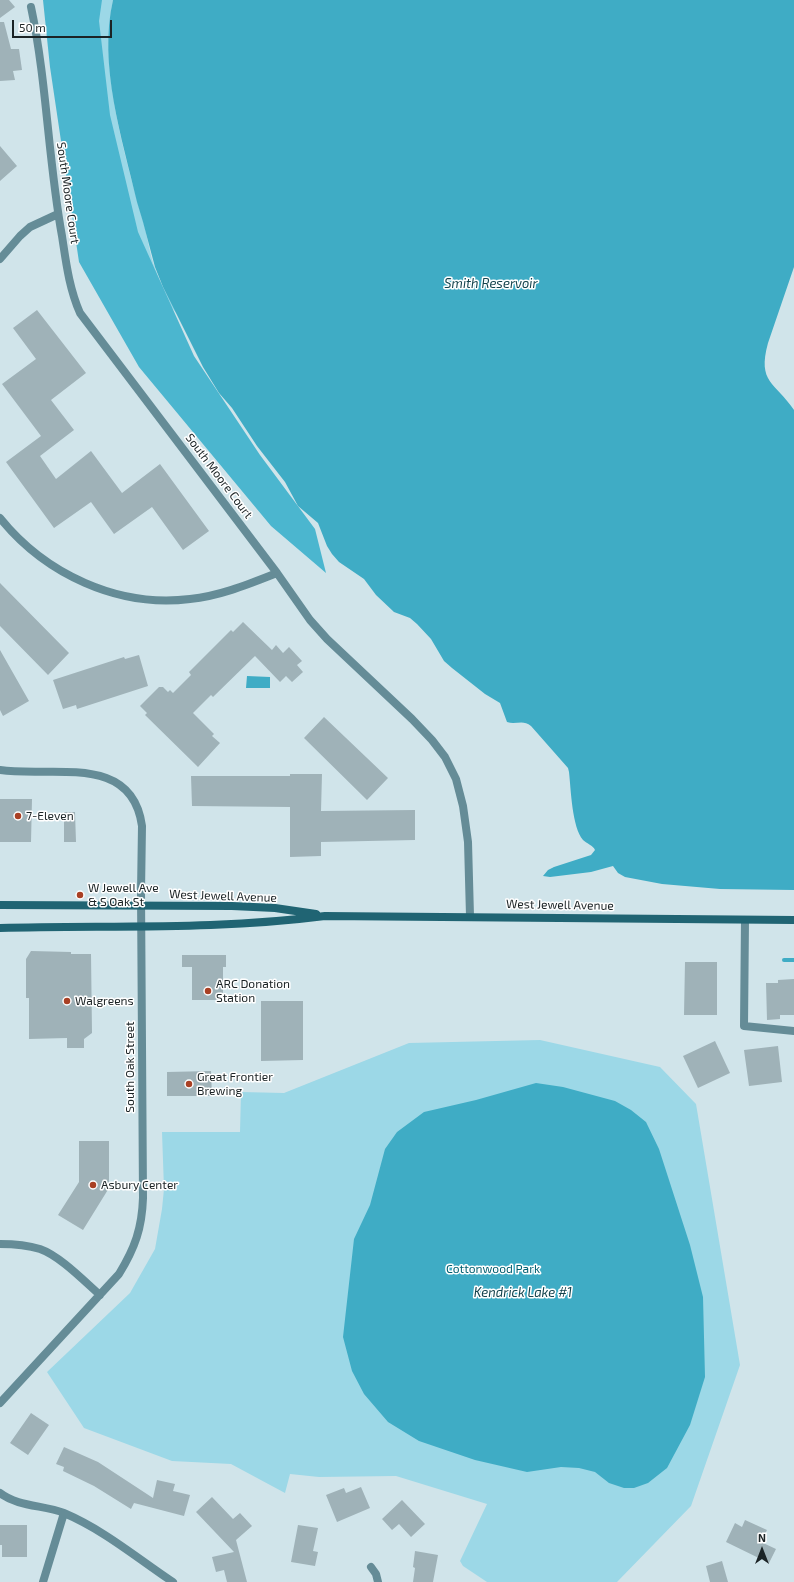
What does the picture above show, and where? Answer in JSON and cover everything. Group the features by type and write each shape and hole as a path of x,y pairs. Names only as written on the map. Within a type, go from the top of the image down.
{"main road":[{"name":"West Jewell Avenue","path":"0,905 258,907 291,910 325,916"},
{"name":"West Jewell Avenue","path":"0,928 141,927 264,923 325,916 470,916 794,920"}],"street":[{"name":"South Moore Court","path":"31,7 42,76 58,214 69,281 80,313 317,628 412,718 445,757 456,779 463,806 468,842 470,916"},
{"path":"0,259 30,227 58,214"},
{"path":"0,518 24,543 55,567 82,582 122,596 153,600 191,599 230,590 277,573"},
{"name":"South Oak Street","path":"0,770 11,772 76,772 114,780 123,786 131,795 141,816 142,826 142,1214 137,1240 130,1256 119,1274 0,1403"},
{"path":"745,920 744,1026 794,1031"},
{"path":"0,1244 28,1246 42,1250 69,1268 100,1295"},
{"path":"0,1493 16,1502 64,1513 109,1538 163,1579 173,1582"},
{"path":"44,1582 64,1513"},
{"path":"371,1567 376,1574 378,1582"}],"green space":[{"path":"86,0 113,0 109,26 109,54 111,82 116,111 153,262 157,274 178,315 147,279 82,17"},
{"name":"Cottonwood Park","path":"540,1040 660,1067 696,1104 740,1365 691,1506 617,1582 487,1582 463,1566 460,1561 487,1504 396,1476 319,1477 290,1474 285,1493 231,1464 172,1461 84,1428 47,1372 130,1293 155,1249 164,1189 162,1132 240,1132 241,1092 284,1093 409,1043"}],"shaded area":[{"path":"43,0 102,0 99,21 110,115 138,232 194,356 260,455 315,529 326,573 271,526 139,367 79,262 50,67"}],"water":[{"name":"Smith Reservoir","path":"113,0 794,0 794,267 768,343 765,356 765,366 766,374 770,381 794,410 794,890 720,889 662,884 625,877 618,873 613,866 591,872 550,877 543,876 548,870 554,867 591,855 595,850 583,840 576,826 568,768 531,726 522,722 507,722 500,703 485,694 444,661 431,639 417,624 410,618 394,612 376,595 364,579 339,562 332,554 327,546 318,523 298,506 285,482 257,446 232,408 219,393 203,367 163,287 155,267 137,202 114,101 108,50 109,25"},
{"path":"247,676 270,677 270,688 246,688"},
{"name":"Kendrick Lake #1","path":"536,1083 563,1087 615,1101 631,1110 646,1122 659,1149 690,1245 703,1297 705,1377 690,1425 667,1468 648,1483 634,1488 624,1488 609,1483 595,1472 579,1468 561,1467 527,1472 475,1460 419,1441 388,1422 364,1394 352,1371 343,1337 354,1239 370,1205 385,1149 397,1132 424,1112 476,1100"}],"building":[{"path":"0,0 9,0 15,7 0,18"},
{"path":"0,22 4,22 11,49 19,49 22,70 13,71 15,80 0,81"},
{"path":"0,146 17,166 0,181"},
{"path":"37,310 86,373 51,400 74,430 40,456 56,479 91,451 122,493 160,464 209,531 183,550 152,507 114,534 91,502 54,528 6,462 41,436 2,384 36,359 13,328"},
{"path":"0,583 69,653 48,675 0,626"},
{"path":"243,622 272,650 276,645 283,653 289,647 302,661 297,665 303,672 292,682 286,676 280,682 255,656 213,697 211,695 193,713 214,734 212,736 220,743 198,767 145,715 147,713 140,706 159,687 163,687 168,692 170,690 173,693 191,675 189,672 231,630 233,632"},
{"path":"0,650 29,701 3,716 0,710"},
{"path":"139,655 148,686 77,709 76,705 63,709 53,680 124,657 125,659"},
{"path":"324,717 388,778 367,800 304,738"},
{"path":"290,774 322,774 321,811 415,810 415,840 321,842 321,856 290,857 290,807 192,806 191,776 290,776"},
{"path":"0,799 32,799 31,842 0,842"},
{"path":"64,812 75,812 76,842 64,842"},
{"name":"Walgreens","path":"31,951 91,954 92,1033 84,1039 84,1048 67,1048 67,1038 29,1039 29,998 26,998 26,959"},
{"path":"182,955 226,955 226,967 223,967 223,1000 192,1000 192,967 182,967"},
{"path":"685,962 717,962 717,1015 684,1015"},
{"path":"794,979 794,1015 780,1015 780,1019 767,1020 766,983 778,983 778,980"},
{"path":"261,1001 303,1001 303,1060 261,1061"},
{"path":"715,1041 730,1073 698,1088 683,1056"},
{"path":"778,1046 782,1082 749,1086 744,1050"},
{"name":"Great Frontier Brewing","path":"211,1071 212,1096 167,1096 167,1072"},
{"name":"Asbury Center","path":"79,1141 109,1141 109,1188 83,1230 58,1215 79,1182"},
{"path":"31,1413 49,1425 28,1455 10,1443"},
{"path":"64,1447 98,1462 153,1498 157,1480 175,1484 173,1491 190,1495 184,1516 134,1503 131,1509 94,1486 63,1471 64,1467 56,1464"},
{"path":"361,1487 370,1508 337,1522 326,1495 344,1488 346,1493"},
{"path":"212,1497 233,1519 240,1513 252,1526 236,1540 247,1582 227,1582 224,1570 216,1572 212,1557 234,1552 196,1512"},
{"path":"402,1500 425,1524 411,1537 399,1524 392,1530 382,1519"},
{"path":"745,1520 767,1530 761,1542 776,1549 769,1563 726,1542 735,1523 742,1527"},
{"path":"0,1525 27,1525 27,1557 2,1557 2,1545 0,1545"},
{"path":"298,1525 318,1528 313,1551 318,1552 315,1566 291,1562"},
{"path":"415,1551 438,1555 433,1582 413,1582"},
{"path":"722,1561 728,1582 710,1582 706,1566"}],"waterway":[{"path":"784,960 794,960"}],"place":[{"name":"7-Eleven","path":"18,816"},
{"name":"W Jewell Ave & S Oak St","path":"80,895"},
{"name":"ARC Donation Station","path":"208,991"},
{"name":"Walgreens","path":"67,1001"},
{"name":"Great Frontier Brewing","path":"189,1084"},
{"name":"Asbury Center","path":"93,1185"}]}
